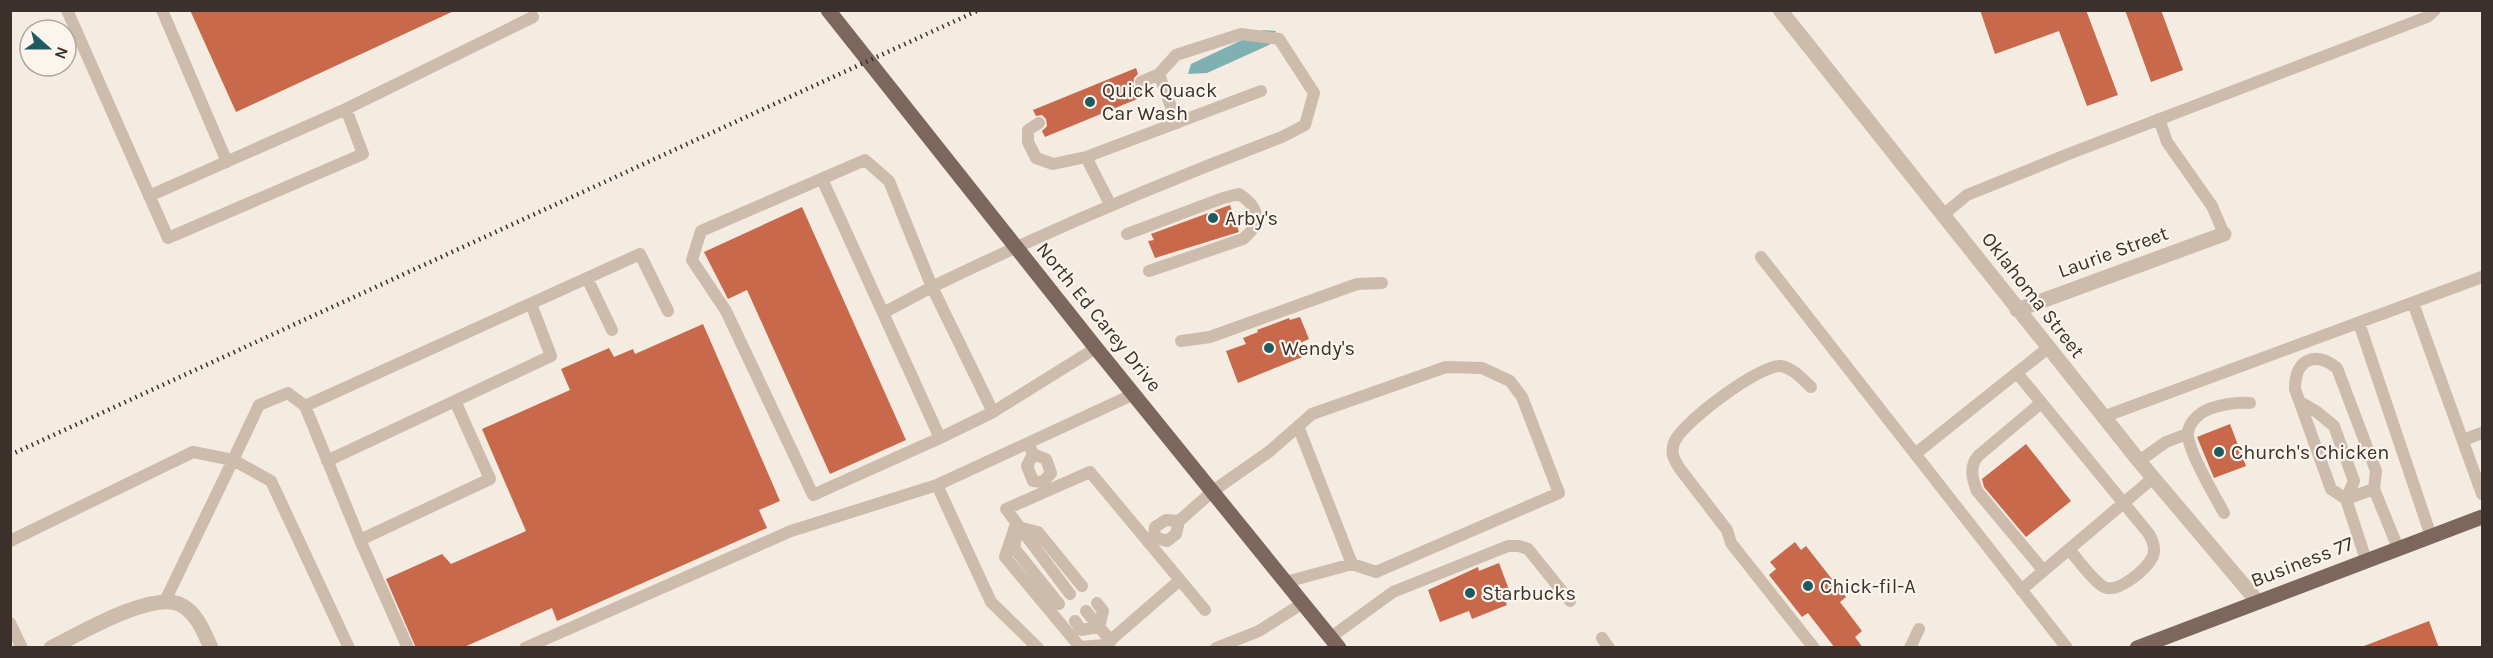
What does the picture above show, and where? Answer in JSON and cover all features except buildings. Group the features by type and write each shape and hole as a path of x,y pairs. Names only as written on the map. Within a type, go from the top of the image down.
{"main road":[{"name":"North Ed Carey Drive","path":"828,10 1096,348 1335,642"},
{"name":"Business 77","path":"2137,648 2171,642 2257,601 2482,517"}],"street":[{"name":"Oklahoma Street","path":"1780,10 2103,417 2257,601"},
{"name":"Laurie Street","path":"2017,310 2224,234"},
{"path":"51,648 130,610 149,603 165,601 179,604 192,613 211,648"}],"lane":[{"path":"67,10 168,238 363,154 346,109"},
{"path":"162,10 227,162"},
{"path":"1944,215 1967,195 2427,17 2435,10"},
{"path":"150,196 346,109 535,13"},
{"path":"883,313 1015,246 1110,204 1290,133 1305,125 1314,93 1279,39 1240,34 1176,55 1159,74 1141,82"},
{"path":"1159,74 1177,123"},
{"path":"1039,123 1028,130 1028,142 1036,158 1053,164 1086,157 1260,90"},
{"path":"2159,119 2167,142 2212,206 2224,234"},
{"path":"1086,157 1110,204"},
{"path":"993,411 932,287 889,181 865,160 701,231 692,260 726,311 813,495 993,411 1096,348"},
{"path":"822,179 939,438"},
{"path":"1127,234 1223,198 1239,194 1250,201 1255,210 1256,220 1251,232 1243,239 1149,271"},
{"path":"305,406 640,254 668,311"},
{"path":"1761,257 2067,648"},
{"path":"587,278 612,330"},
{"path":"2103,417 2482,278"},
{"path":"1181,340 1210,337 1357,284 1382,283"},
{"path":"2413,303 2482,494"},
{"path":"327,461 551,356 531,304"},
{"path":"2359,323 2431,536"},
{"path":"1915,454 2048,348"},
{"path":"2366,560 2346,500 2331,489 2295,389 2295,375 2301,364 2316,358 2328,361 2337,368 2376,471 2374,489 2398,548"},
{"path":"1811,387 1795,372 1782,366 1770,367 1754,374 1686,427 1674,442 1672,451 1673,459 1727,530 1731,543 1814,648"},
{"path":"1151,539 1155,527 1166,520 1179,521 1213,491 1270,451 1312,414 1446,367 1482,368 1510,381 1522,397 1559,493 1376,572 1352,564 1286,582"},
{"path":"2017,373 2149,534 2154,544 2154,555 2149,563 2121,587 2112,589 2103,587 2069,549"},
{"path":"165,601 259,405 288,393 305,406 360,540 408,648"},
{"path":"525,648 791,531 937,485 1030,449 1134,394"},
{"path":"360,540 490,479 454,401"},
{"path":"2300,402 2334,426 2354,481 2346,500"},
{"path":"2041,403 1978,456 1973,462 1971,475 1977,491 2043,570"},
{"path":"2224,513 2196,460 2187,434 2191,422 2204,411 2227,404 2250,403"},
{"path":"1298,426 1352,564"},
{"path":"2463,440 2482,433"},
{"path":"2139,461 2166,442 2187,434"},
{"path":"1030,449 1046,459 1051,473 1045,487"},
{"path":"1030,449 1028,466 1033,481 1045,487"},
{"path":"10,541 193,452 233,460 272,481 349,648"},
{"path":"1071,594 1006,509 1045,487 1090,472 1151,539 1205,610"},
{"path":"2021,590 2153,478"},
{"path":"937,485 991,602 1030,645"},
{"path":"2346,500 2374,489"},
{"path":"1017,525 1038,532 1082,586"},
{"path":"1017,525 1014,548 1059,604"},
{"path":"1017,525 1005,557 1080,647 1105,645 1180,580"},
{"path":"1335,642 1393,592 1509,546 1528,549 1570,601"},
{"path":"1096,603 1103,611 1099,627"},
{"path":"1216,648 1258,631 1303,603"},
{"path":"1086,612 1111,640"},
{"path":"1075,621 1081,630 1099,627"},
{"path":"10,623 22,648"},
{"path":"1910,648 1918,629"}],"water":[{"path":"1263,30 1276,31 1269,45 1207,73 1188,74 1191,64"}],"railway":[{"path":"10,455 979,10"}],"place":[{"name":"Quick Quack Car Wash","path":"1090,102"},
{"name":"Arby's","path":"1213,218"},
{"name":"Wendy's","path":"1269,348"},
{"name":"Church's Chicken","path":"2219,452"},
{"name":"Chick-fil-A","path":"1808,586"},
{"name":"Starbucks","path":"1470,593"}]}
